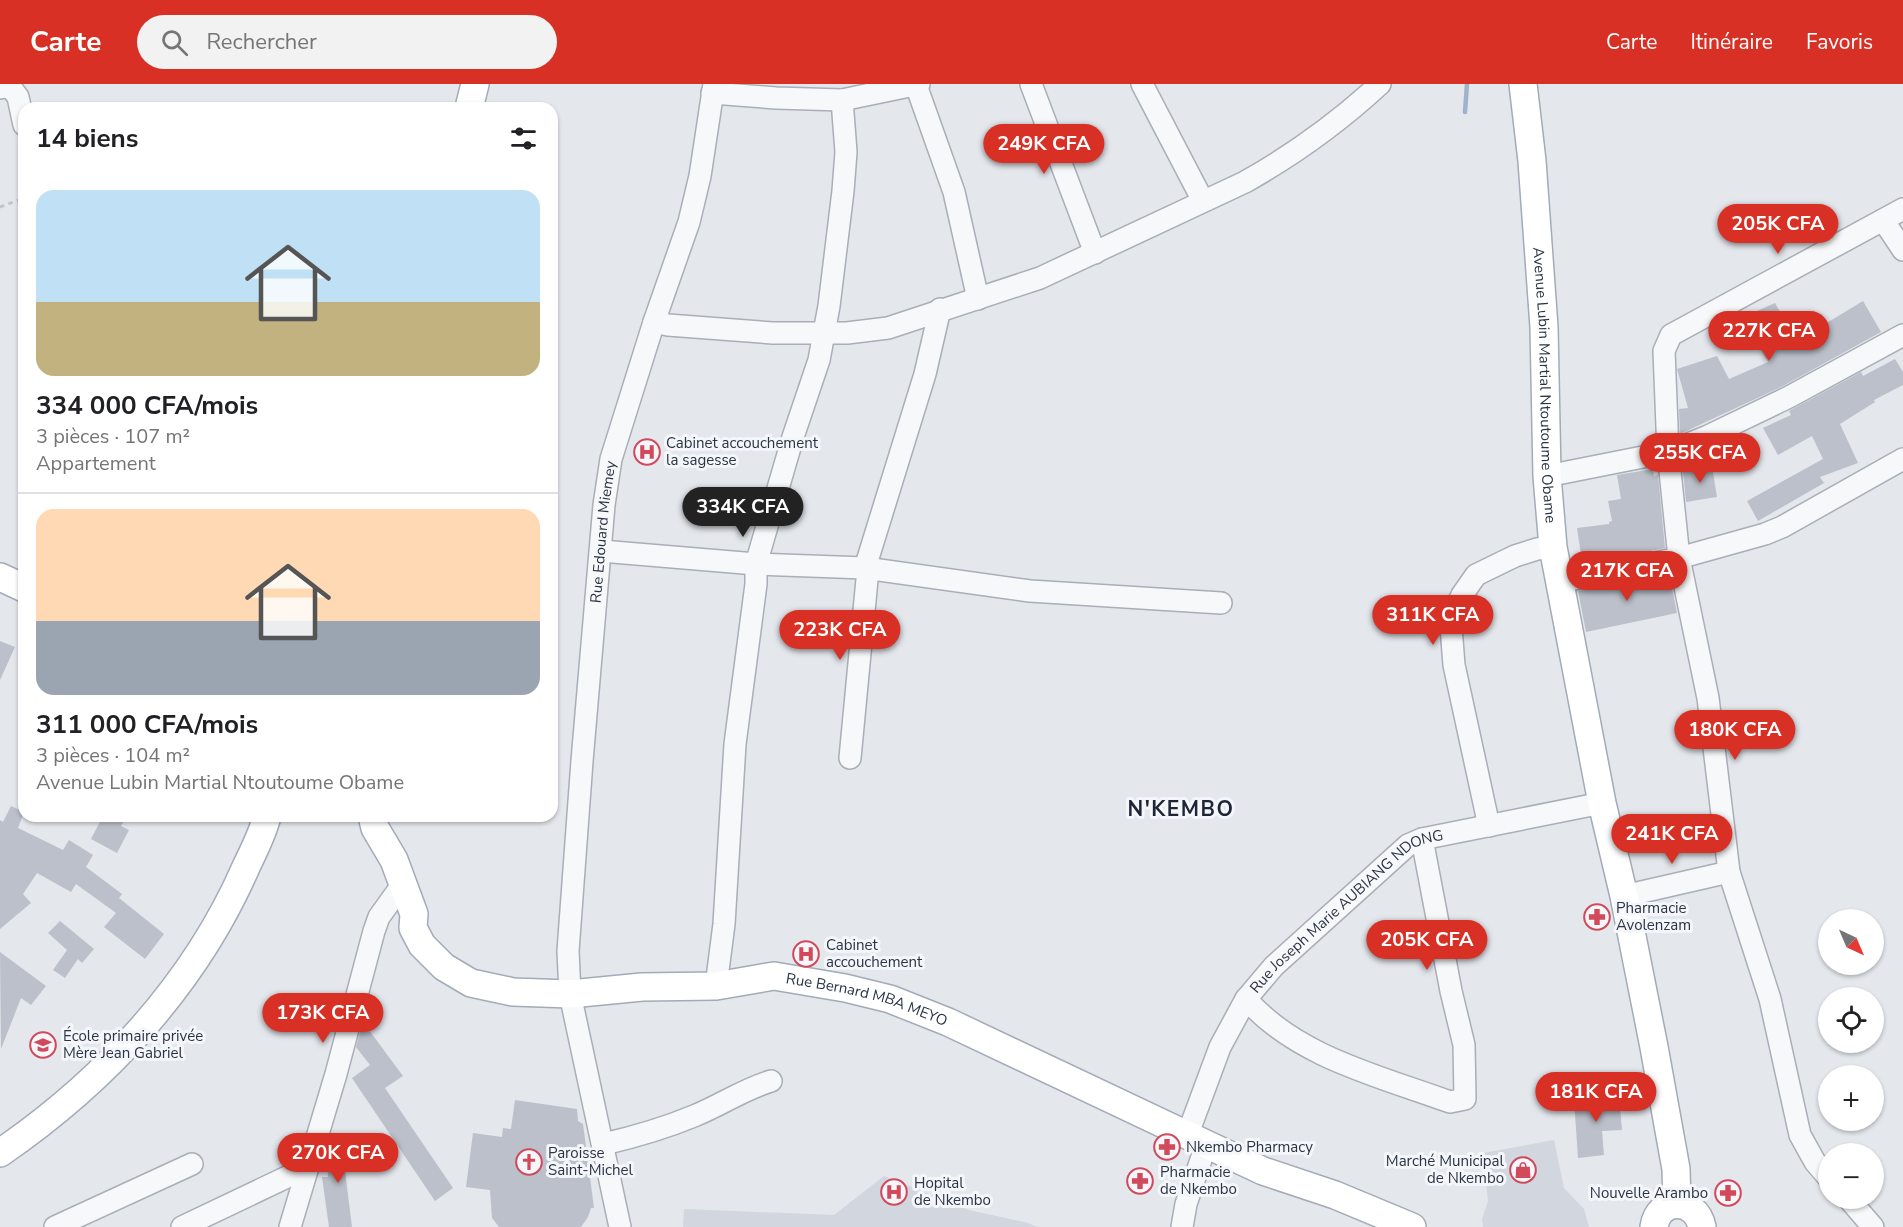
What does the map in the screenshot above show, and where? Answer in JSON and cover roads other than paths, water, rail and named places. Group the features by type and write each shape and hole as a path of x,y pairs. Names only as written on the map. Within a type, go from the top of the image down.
{"main road":[{"path":"470,102 475,84"},
{"name":"Avenue Lubin Martial Ntoutoume Obame","path":"1522,84 1532,160 1544,327 1547,476 1553,547 1602,803 1624,896 1671,1141 1676,1169 1677,1204"},
{"path":"243,875 254,822"},
{"path":"243,875 265,822"},
{"path":"0,1153 32,1131 77,1094 162,1005 194,962 217,925 243,875 277,822"},
{"name":"Rue Bernard MBA MEYO","path":"371,822 394,860 414,915 413,928 422,945 444,967 457,976 486,988 513,992 570,994 642,987 716,986 774,976 845,988 890,999 948,1022 1263,1171 1335,1195 1412,1227"},
{"path":"1654,1227 1660,1212 1670,1205 1677,1204 1684,1205 1696,1213 1702,1227"}],"street":[{"path":"713,89 776,98 842,100 917,84 954,192 978,299"},
{"path":"1031,84 1095,253"},
{"path":"1142,84 1203,201"},
{"path":"654,322 741,332 847,333 888,328 940,309 978,299 1040,278 1245,182 1277,164 1358,105 1380,84"},
{"path":"0,88 6,87 15,93 18,104"},
{"name":"Rue Edouard Miemey","path":"620,1227 570,994 568,951 585,729 604,505 611,459 654,322 689,222 700,176 713,89"},
{"path":"716,986 724,924 735,744 756,584 756,564 819,360 829,306 845,162 842,100"},
{"path":"1818,1165 1800,1135 1770,999 1729,872 1708,698 1679,558 1668,452 1664,351 1671,335 1903,209"},
{"path":"1883,220 1903,250"},
{"path":"850,758 867,569 925,374 940,309"},
{"path":"1547,476 1668,452 1746,419 1903,335"},
{"path":"1559,582 1679,558 1765,534 1782,527 1903,459"},
{"path":"1489,826 1454,665 1451,627 1455,609 1476,575 1515,556 1553,547"},
{"path":"601,551 756,564 867,569 1030,591 1221,603"},
{"name":"Rue Joseph Marie AUBIANG NDONG","path":"1182,1227 1196,1140 1220,1047 1246,999 1274,966 1408,845 1422,839 1602,803"},
{"path":"1246,999 1257,1012 1278,1029 1312,1049 1450,1102 1466,1099 1464,1045 1422,839"},
{"path":"1624,896 1729,872"},
{"path":"290,1227 336,1074 365,959 379,917 402,885"},
{"path":"604,1144 630,1138 694,1116 751,1087 771,1081"},
{"path":"55,1227 192,1164"},
{"path":"182,1227 308,1167"},
{"path":"1857,1209 1873,1227"}],"waterway":[{"path":"1465,112 1467,84"}],"place":[{"name":"Cabinet accouchement la sagesse","path":"647,452"},
{"name":"Pharmacie Avolenzam","path":"1597,917"},
{"name":"Cabinet accouchement","path":"806,954"},
{"name":"École primaire privée Mère Jean Gabriel","path":"43,1045"},
{"name":"Nkembo Pharmacy","path":"1167,1147"},
{"name":"Paroisse Saint-Michel","path":"529,1162"},
{"name":"Marché Municipal de Nkembo","path":"1523,1170"},
{"name":"Pharmacie de Nkembo","path":"1140,1181"},
{"name":"Hopital de Nkembo","path":"894,1192"},
{"name":"Nouvelle Arambo","path":"1728,1193"}],"district":[{"name":"N'KEMBO","path":"1181,809"}]}
